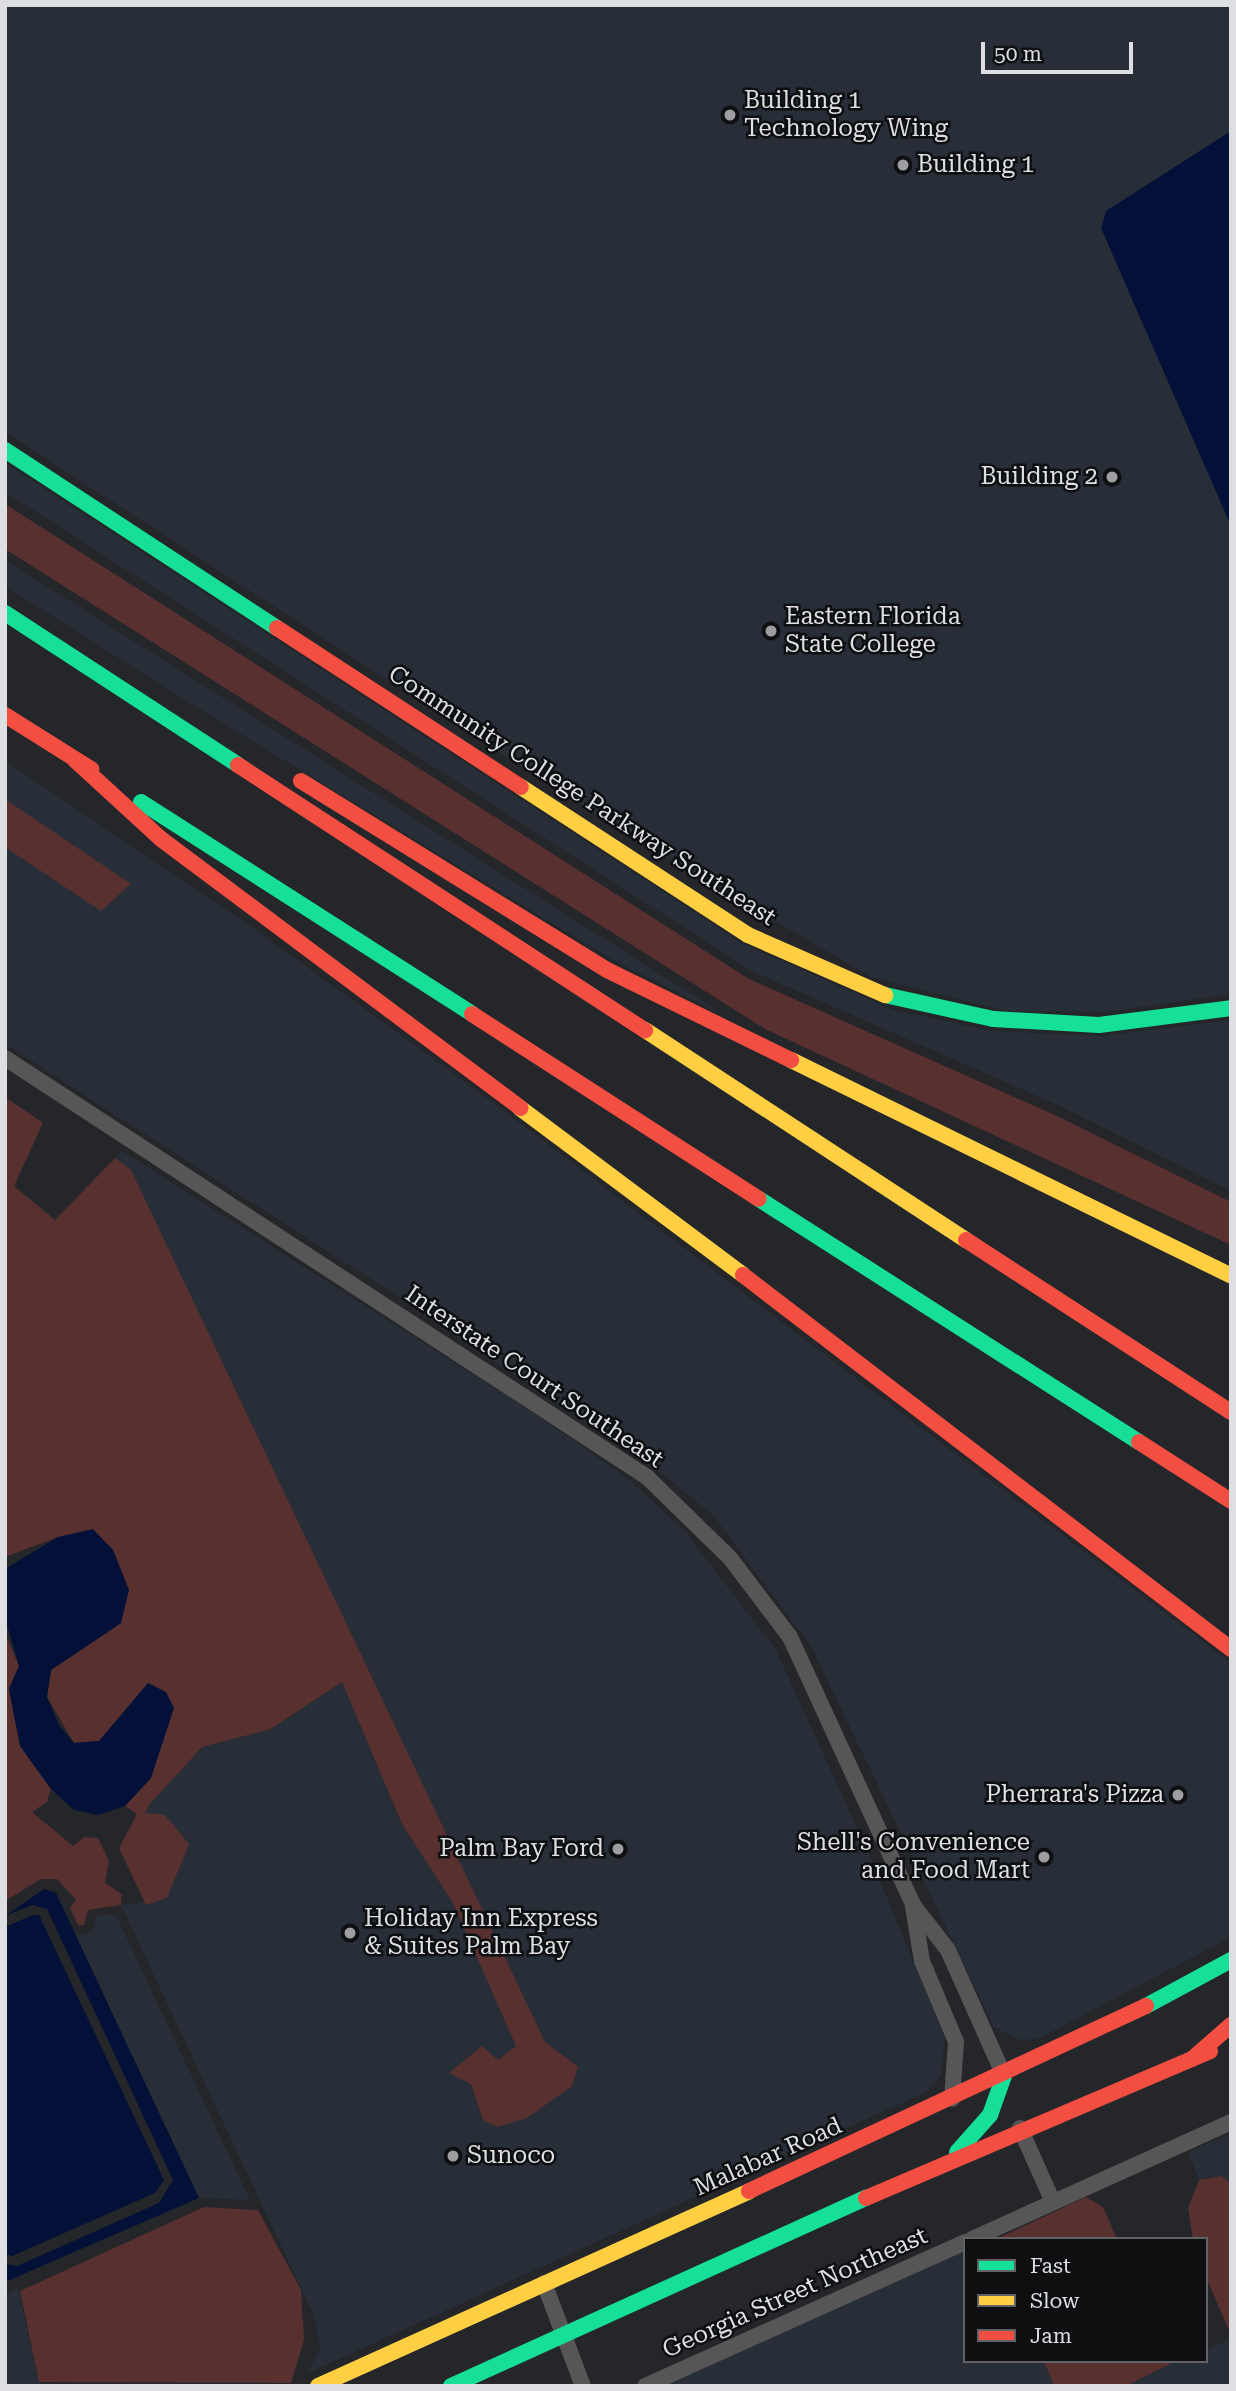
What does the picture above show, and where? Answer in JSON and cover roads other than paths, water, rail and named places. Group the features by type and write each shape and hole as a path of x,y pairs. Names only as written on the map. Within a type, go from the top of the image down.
{"main road":[{"name":"Community College Parkway Southeast","path":"5,450 748,935 894,999 993,1019 1099,1025 1231,1008"},
{"path":"5,613 1231,1412"},
{"path":"97,672 198,718 256,754"},
{"path":"5,715 1231,1501"},
{"path":"75,760 161,839 1010,1475 1231,1649"},
{"path":"280,768 607,970 1231,1276"},
{"name":"Malabar Road","path":"318,2386 1004,2076 1231,1960"},
{"path":"1192,2059 1231,2025"},
{"path":"451,2386 1020,2128 1231,2041"},
{"path":"949,2161 990,2115 1004,2076"}],"street":[{"name":"Interstate Court Southeast","path":"5,1058 647,1477 730,1558 790,1637 913,1905 948,1950 1004,2076"},
{"name":"Interstate Court Southeast","path":"913,1905 922,1961 956,2042 952,2099"},
{"path":"976,2237 1231,2122"},
{"path":"1020,2128 1053,2202"},
{"name":"Georgia Street Northeast","path":"645,2386 963,2243"},
{"path":"544,2283 583,2386"}],"water":[{"path":"1231,131 1231,526 1101,228 1106,211"},
{"path":"93,1529 113,1550 129,1590 121,1623 51,1670 47,1697 59,1725 74,1743 99,1741 148,1683 166,1692 174,1708 151,1778 125,1806 98,1815 74,1810 51,1789 20,1746 9,1689 19,1666 5,1618 5,1569 58,1537"},
{"path":"44,1889 56,1893 199,2198 5,2282 5,2264 17,2266 159,2203 173,2180 47,1909 32,1905 5,1916"},
{"path":"39,1915 164,2180 155,2193 12,2256 5,2254 5,1927"}],"place":[{"name":"Building 1 Technology Wing","path":"730,115"},
{"name":"Building 1","path":"903,165"},
{"name":"Building 2","path":"1112,477"},
{"name":"Eastern Florida State College","path":"771,631"},
{"name":"Pherrara's Pizza","path":"1178,1795"},
{"name":"Palm Bay Ford","path":"618,1849"},
{"name":"Shell's Convenience and Food Mart","path":"1044,1857"},
{"name":"Holiday Inn Express & Suites Palm Bay","path":"350,1933"},
{"name":"Sunoco","path":"453,2156"}]}
